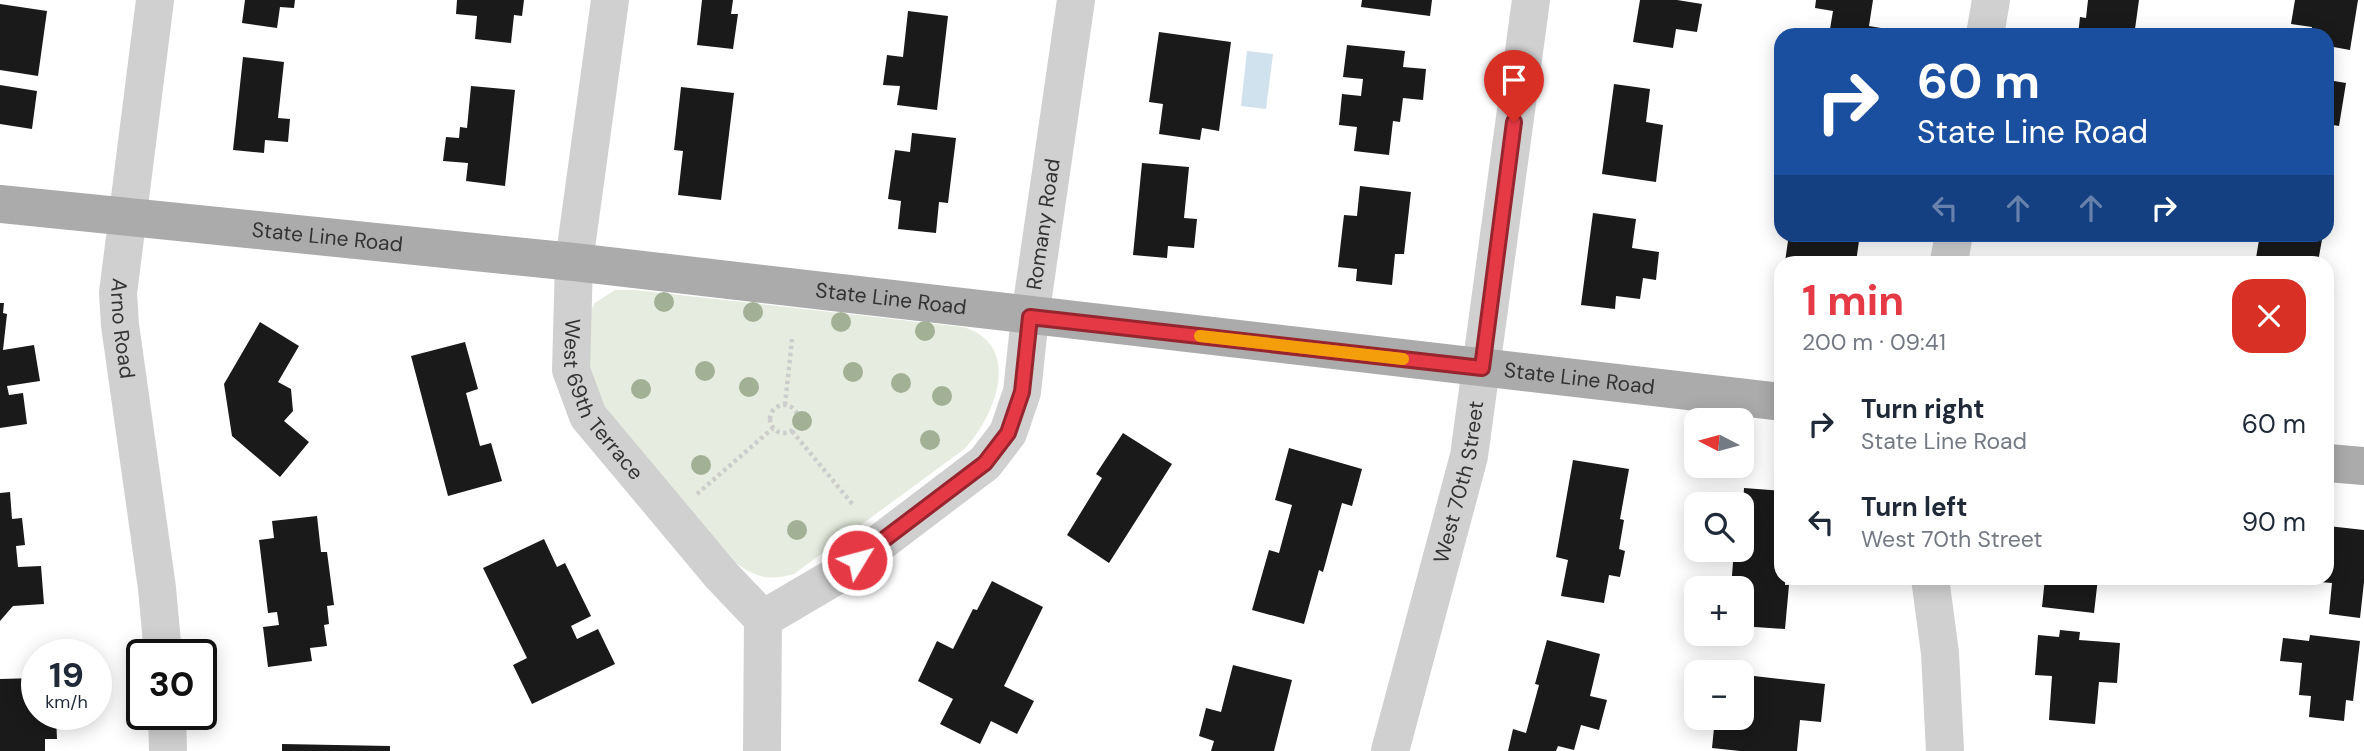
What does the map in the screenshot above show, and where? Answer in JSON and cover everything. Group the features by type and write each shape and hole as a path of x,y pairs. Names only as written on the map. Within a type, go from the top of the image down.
{"main road":[{"name":"State Line Road","path":"0,204 574,262 1030,317 1774,401"},
{"path":"2334,464 2364,467"}],"street":[{"name":"Arno Road","path":"155,0 118,293 120,325 158,588 162,639"},
{"name":"West 69th Terrace","path":"610,0 574,262 571,370 588,416 722,576 763,619"},
{"name":"Romany Road","path":"763,619 836,576 985,463 1008,433 1022,392 1030,317 1076,0"},
{"name":"West 70th Street","path":"1390,751 1469,456 1531,0"},
{"path":"1986,28 1991,0"},
{"path":"1931,585 1940,653 1945,751"},
{"path":"762,751 763,619"},
{"path":"167,730 168,751"}],"path":[{"path":"785,405 792,339"},
{"path":"778,406 792,407 798,415 797,424 792,431 783,433 773,428 770,422 771,413 778,406"},
{"path":"692,499 773,428"},
{"path":"792,431 854,506"}],"shaded area":[{"path":"615,290 635,290 963,327 982,336 993,349 998,365 998,383 993,402 975,436 963,450 794,574 770,578 757,575 736,563 600,407 582,354 586,320 595,303"}],"water":[{"path":"1247,51 1273,54 1266,109 1241,106"}],"building":[{"path":"245,0 295,0 294,8 280,7 277,28 242,23"},
{"path":"457,0 524,0 522,16 514,15 511,43 475,39 477,16 456,14"},
{"path":"702,0 733,0 731,14 738,14 733,49 697,45"},
{"path":"1362,0 1432,0 1430,16 1361,7"},
{"path":"1640,0 1677,0 1702,4 1697,32 1676,29 1673,48 1633,42"},
{"path":"1816,0 1873,0 1869,26 1881,28 1830,28 1833,11 1815,8"},
{"path":"2088,0 2139,0 2135,28 2079,28 2080,17 2086,18"},
{"path":"2295,0 2358,0 2350,50 2334,47 2334,28 2291,24"},
{"path":"0,4 47,11 38,76 0,70"},
{"path":"908,11 948,16 937,110 897,105 900,86 883,85 887,55 903,57"},
{"path":"1159,32 1231,42 1219,131 1202,128 1200,140 1159,134 1163,104 1149,102"},
{"path":"1347,45 1405,51 1403,67 1426,69 1423,100 1403,98 1400,122 1393,121 1389,155 1354,151 1357,127 1339,125 1342,94 1361,96 1363,79 1343,77"},
{"path":"243,57 284,62 278,118 290,119 288,142 265,140 264,153 233,150"},
{"path":"2334,81 2346,83 2339,126 2334,125"},
{"path":"1614,84 1650,89 1646,122 1663,125 1656,182 1602,174"},
{"path":"0,85 37,91 32,129 0,124"},
{"path":"471,86 515,90 505,186 466,181 468,163 443,161 446,137 459,138 460,127 467,128"},
{"path":"681,87 734,93 721,200 678,195 683,151 674,150"},
{"path":"912,133 956,138 948,203 939,202 936,233 898,229 901,201 888,199 895,150 910,152"},
{"path":"1142,163 1189,167 1184,218 1197,219 1194,248 1168,246 1167,258 1133,255"},
{"path":"1360,186 1411,192 1404,254 1395,254 1392,285 1356,281 1357,269 1338,267 1344,215 1357,216"},
{"path":"1593,213 1636,219 1632,248 1659,252 1656,280 1643,278 1640,299 1616,296 1615,309 1581,305"},
{"path":"1788,242 1859,242 1857,256 1786,256"},
{"path":"2259,242 2322,242 2319,256 2256,256"},
{"path":"0,303 4,303 3,313 7,314 3,350 34,345 40,381 7,386 9,395 23,393 27,424 0,428"},
{"path":"260,322 299,346 278,382 291,389 293,411 284,421 309,442 280,477 232,436 224,384"},
{"path":"465,342 478,389 466,393 480,446 491,443 502,481 448,496 411,356"},
{"path":"1123,433 1172,464 1109,563 1067,535 1102,478 1096,474"},
{"path":"1289,448 1362,469 1352,506 1342,503 1323,572 1319,570 1304,624 1252,610 1269,550 1279,553 1292,505 1275,500"},
{"path":"1573,460 1629,469 1620,519 1624,520 1619,549 1625,551 1620,577 1609,575 1604,603 1561,596 1568,560 1556,557"},
{"path":"1744,488 1774,490 1774,585 1789,585 1785,629 1754,627 1754,576 1732,576 1733,562 1754,562 1754,492 1744,492"},
{"path":"10,492 12,519 22,518 25,545 16,546 18,567 41,566 44,604 13,606 0,621 0,493"},
{"path":"317,516 321,552 327,552 334,605 327,606 329,624 324,625 327,646 310,648 312,661 268,667 263,627 279,625 277,612 268,613 259,540 274,538 272,521"},
{"path":"2334,527 2364,530 2364,582 2360,618 2329,614 2332,585 2334,585"},
{"path":"544,539 557,567 565,563 591,616 571,626 577,639 598,629 615,664 532,704 513,665 527,658 483,568"},
{"path":"992,581 1043,607 1004,686 1034,701 1017,734 991,721 980,744 940,724 953,699 918,681 937,641 953,649 973,609 977,610"},
{"path":"2044,585 2097,585 2094,613 2042,607"},
{"path":"2060,630 2080,632 2079,640 2120,643 2117,683 2099,682 2095,724 2049,720 2052,676 2035,675 2038,635 2059,637"},
{"path":"2310,635 2360,641 2353,701 2346,700 2344,721 2309,717 2311,696 2299,695 2302,663 2280,661 2283,638 2309,641"},
{"path":"1547,640 1600,654 1590,696 1607,700 1599,730 1581,725 1574,750 1558,746 1556,751 1508,751 1513,729 1526,733 1539,685 1535,684"},
{"path":"1233,665 1292,680 1274,751 1211,751 1214,741 1199,736 1206,708 1221,712"},
{"path":"1754,676 1825,684 1821,722 1800,720 1797,751 1712,748 1714,730 1754,730"},
{"path":"21,678 21,730 57,730 57,739 45,739 45,751 0,751 0,679"},
{"path":"282,744 390,746 390,751 282,751"}],"slow traffic":[{"path":"1200,336 1403,359"}],"route":[{"path":"857,560 985,463 1008,433 1022,392 1030,317 1482,368 1514,122"}]}
